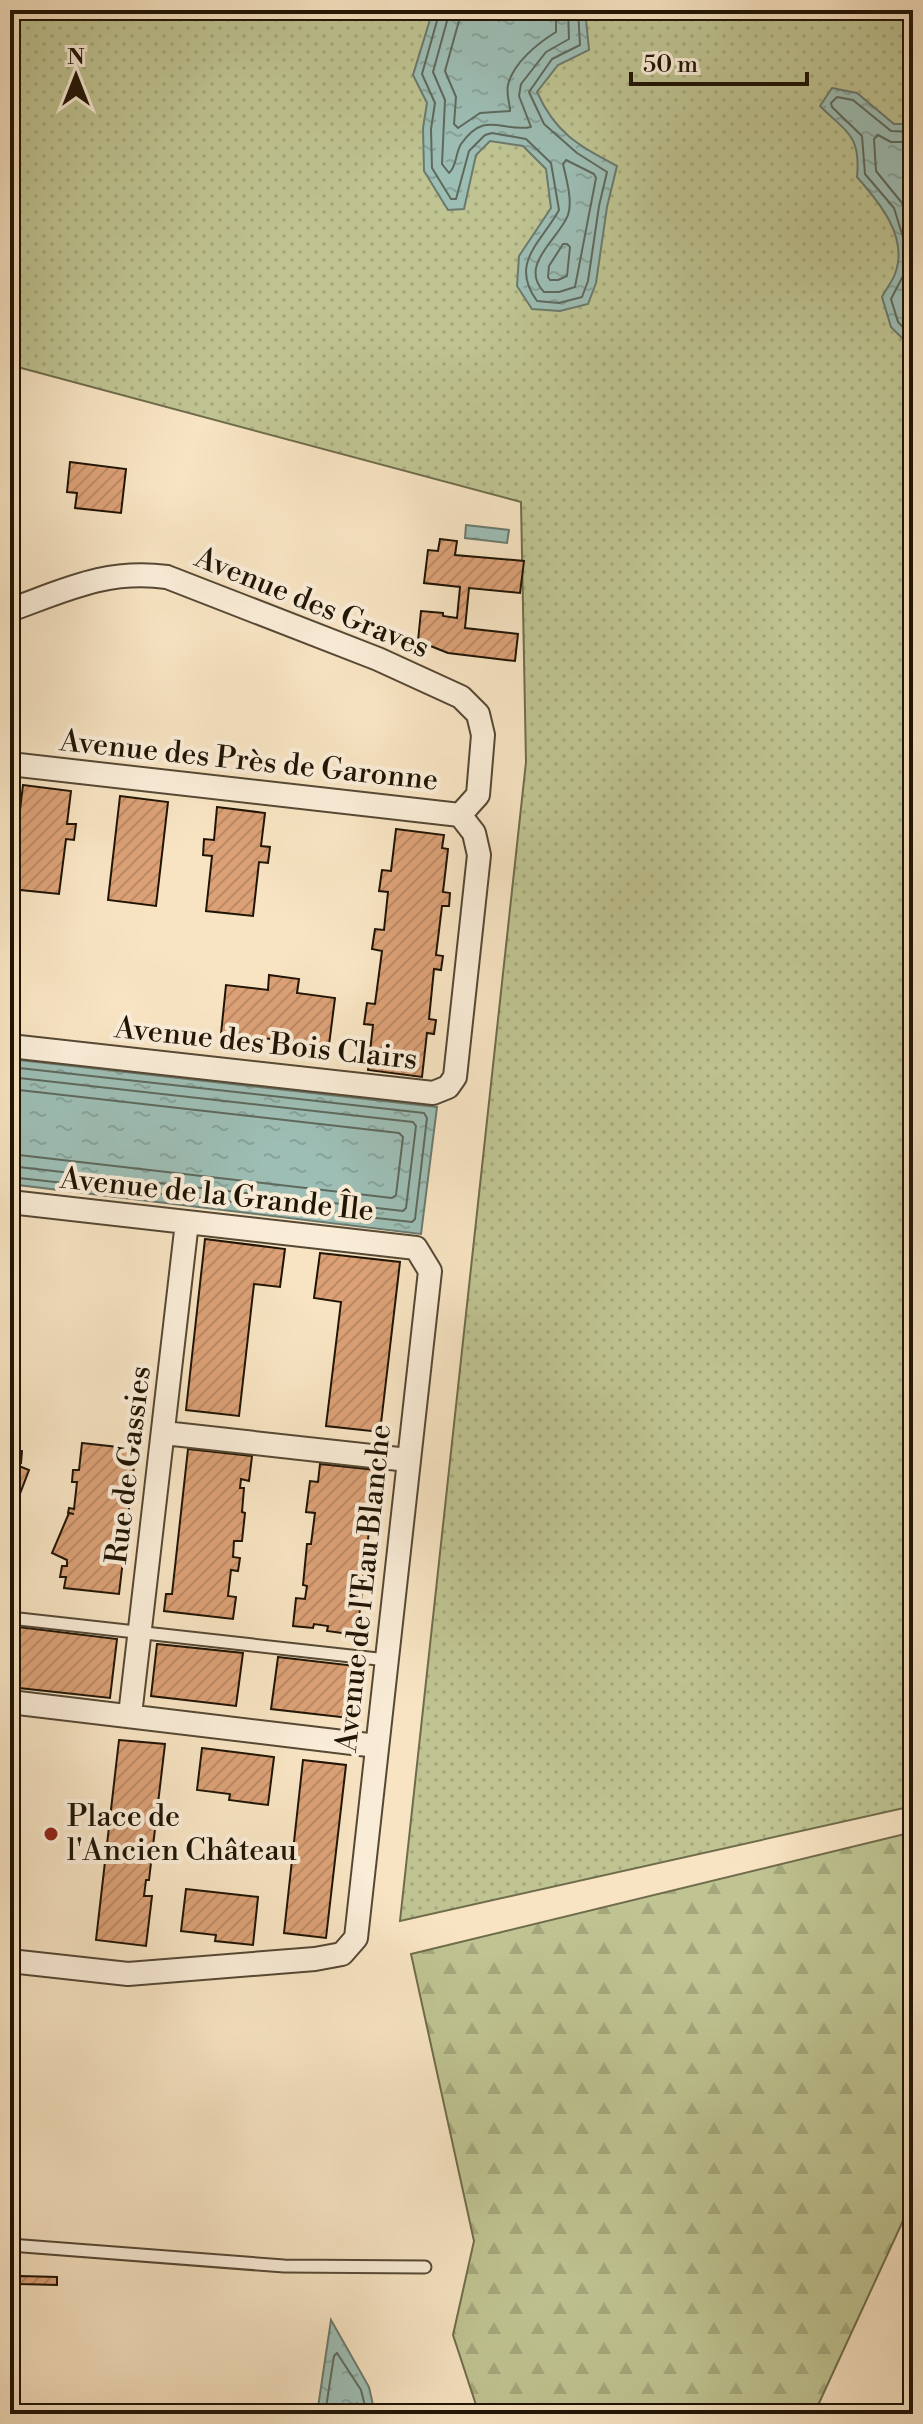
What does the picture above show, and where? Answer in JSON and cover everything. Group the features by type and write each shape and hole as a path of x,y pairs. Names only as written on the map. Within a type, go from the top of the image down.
{"street":[{"name":"Avenue des Graves","path":"10,610 101,577 142,574 167,577 378,659 461,697 478,714 483,735 478,795 467,824"},
{"name":"Avenue des Près de Garonne","path":"10,764 467,824"},
{"name":"Avenue des Bois Clairs","path":"10,1046 433,1093 448,1087 455,1077 479,855 467,824"},
{"name":"Avenue de la Grande Île","path":"10,1202 416,1248"},
{"name":"Rue de Gassies","path":"130,1715 187,1222"},
{"name":"Avenue de l'Eau Blanche","path":"10,1961 128,1974 315,1959 342,1954 356,1938 430,1271 416,1248"},
{"path":"164,1433 408,1460"},
{"path":"10,1702 377,1746"}],"lane":[{"path":"10,1618 387,1660"},
{"path":"10,2245 284,2266 425,2267"}],"green space":[{"path":"10,10 913,10 913,1806 400,1921 526,762 521,502 10,365"},
{"path":"913,1832 913,2199 814,2414 479,2414 453,2335 474,2241 411,1954"}],"water":[{"path":"433,10 585,10 589,50 558,65 537,92 560,128 617,166 607,207 596,283 588,304 560,311 532,309 517,286 519,256 551,208 546,169 523,146 490,141 476,155 464,209 448,210 424,171 423,128 427,103 413,75"},
{"path":"832,88 857,93 894,124 913,124 913,349 891,327 882,297 894,277 898,260 895,234 882,209 857,177 857,152 850,136 820,106"},
{"path":"466,525 509,530 507,543 465,538"},
{"path":"10,1059 437,1107 421,1234 10,1184"},
{"path":"331,2320 369,2387 375,2414 317,2414"}],"building":[{"path":"70,462 126,469 121,513 75,508 77,493 67,492"},
{"path":"440,539 457,541 455,555 524,561 520,593 469,588 465,628 518,634 515,661 448,653 418,641 421,611 457,618 460,587 424,583 428,550 438,551"},
{"path":"23,785 71,791 67,824 76,824 74,840 66,839 59,894 11,889 18,834 10,833 10,824 11,817 19,818"},
{"path":"120,796 168,802 156,906 108,900"},
{"path":"217,807 265,813 261,846 270,847 268,863 259,862 253,916 206,911 212,856 203,855 204,839 214,840"},
{"path":"396,829 444,835 442,848 448,849 443,892 450,893 449,906 442,906 436,955 443,956 441,970 434,969 429,1019 436,1020 434,1034 427,1033 422,1077 368,1070 373,1025 364,1024 367,1003 375,1004 382,951 372,949 375,929 384,930 388,892 379,891 382,870 391,871"},
{"path":"269,975 299,979 297,993 335,998 329,1045 221,1034 226,985 268,990"},
{"path":"205,1239 285,1249 280,1287 254,1284 239,1416 186,1410"},
{"path":"320,1253 400,1262 380,1432 326,1426 341,1302 314,1298"},
{"path":"10,1435 17,1436 15,1450 22,1451 21,1463 14,1464 29,1470 13,1512 10,1511"},
{"path":"82,1443 136,1449 119,1594 64,1588 66,1577 60,1577 67,1560 52,1553 69,1508 74,1509 77,1482 72,1482 73,1470 79,1470"},
{"path":"188,1449 252,1456 249,1481 241,1479 240,1488 244,1488 242,1512 245,1513 242,1541 234,1541 233,1557 240,1558 238,1571 231,1570 228,1596 236,1597 233,1619 164,1611 166,1594 172,1594"},
{"path":"320,1464 376,1470 357,1635 327,1631 328,1626 314,1624 313,1628 293,1626 296,1598 305,1599 307,1586 303,1585 307,1544 311,1544 315,1513 306,1512 310,1481 318,1482"},
{"path":"10,1626 117,1639 110,1698 10,1687"},
{"path":"157,1644 243,1653 236,1706 151,1696"},
{"path":"278,1657 356,1666 357,1683 354,1682 349,1718 271,1709"},
{"path":"119,1740 165,1744 149,1880 146,1880 144,1896 152,1896 146,1946 96,1940"},
{"path":"202,1748 274,1757 268,1805 229,1800 230,1794 197,1790"},
{"path":"303,1760 346,1765 326,1938 284,1933"},
{"path":"186,1889 258,1897 253,1945 215,1941 216,1935 181,1931"},
{"path":"20,2276 57,2277 57,2285 20,2284"}],"place":[{"name":"Place de l'Ancien Château","path":"51,1834"}]}
